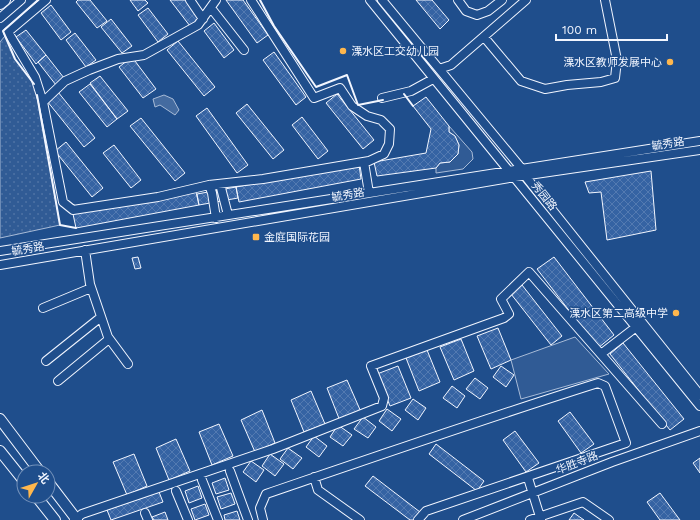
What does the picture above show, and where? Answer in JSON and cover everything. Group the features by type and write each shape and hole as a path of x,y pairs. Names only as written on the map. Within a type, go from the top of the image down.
{"main road":[{"path":"0,4 4,0"},
{"path":"0,419 34,464"},
{"path":"0,451 16,471"},
{"path":"56,493 76,519"},
{"path":"42,504 55,520"}],"street":[{"path":"0,18 21,0"},
{"path":"46,0 8,32 34,77 43,102 63,202 73,210 152,198 209,185 263,179 364,162 384,154 389,144 390,129 381,120 367,116 352,106 340,88 314,98 251,0"},
{"path":"190,0 203,19"},
{"path":"43,102 65,81 118,59 144,55 198,25 216,0"},
{"name":"秀园路","path":"370,0 508,171 700,395"},
{"name":"秀园路","path":"382,0 524,173 700,406"},
{"path":"458,0 466,11 477,15 488,11 502,0"},
{"path":"439,69 451,65 526,0"},
{"path":"484,37 521,82 545,89 567,85 601,82 616,78 617,60 605,0"},
{"path":"211,8 244,50"},
{"path":"382,98 411,91 434,79"},
{"name":"毓秀路","path":"0,265 515,178 524,173 700,141"},
{"name":"毓秀路","path":"0,251 508,171 524,173 700,150"},
{"path":"364,162 369,193"},
{"path":"220,184 228,215"},
{"path":"209,185 212,193 216,218"},
{"path":"85,250 91,288 109,339 128,364"},
{"path":"76,519 82,514 272,449 382,406 384,398 371,366 504,318 509,314 501,300 529,272 662,424"},
{"path":"43,308 91,288"},
{"path":"46,361 101,317"},
{"path":"601,354 639,324"},
{"path":"58,382 109,339"},
{"path":"263,520 260,508 266,494 437,434 591,385 598,383 605,386 626,443 528,478 426,511 418,520"},
{"name":"华胜寺路","path":"463,520 533,492 700,431"},
{"path":"230,471 248,520"},
{"path":"314,477 318,490 360,520"},
{"path":"528,478 540,518"},
{"path":"202,480 218,520"},
{"path":"176,491 188,520"},
{"path":"530,520 540,518 583,502 609,520"}],"shaded area":[{"path":"5,36 15,59 35,85 60,225 0,238 0,42"},
{"path":"164,95 173,99 179,110 175,115 160,105 155,107 153,99"},
{"path":"449,126 472,152 473,159 463,169 436,173 436,168 440,163 450,162 458,154 459,145 455,136 449,132"},
{"path":"575,337 609,374 521,399 511,360"}],"building":[{"path":"78,0 90,0 107,21 97,28 76,2"},
{"path":"130,0 145,0 148,3 138,11"},
{"path":"170,0 186,0 200,19 190,26"},
{"path":"226,0 243,0 268,35 257,43"},
{"path":"416,0 432,0 449,20 440,29"},
{"path":"51,5 71,32 61,40 41,13"},
{"path":"148,8 168,34 158,42 138,15"},
{"path":"111,19 132,46 122,53 101,27"},
{"path":"214,23 234,50 224,58 204,31"},
{"path":"26,30 46,55 36,64 16,37"},
{"path":"75,33 96,60 86,67 66,40"},
{"path":"178,41 215,87 204,96 167,50"},
{"path":"274,52 306,97 296,105 263,60"},
{"path":"46,55 64,78 56,85 38,62"},
{"path":"132,57 156,89 143,98 119,67"},
{"path":"100,76 128,111 117,119 90,83"},
{"path":"90,84 117,119 107,127 79,92"},
{"path":"58,92 95,138 84,147 47,101"},
{"path":"337,94 374,140 363,149 326,103"},
{"path":"426,97 449,126 449,132 455,136 459,145 458,154 450,162 440,163 436,168 377,176 374,162 426,153 431,129 413,106"},
{"path":"247,104 284,150 273,159 236,113"},
{"path":"207,108 248,165 237,173 196,116"},
{"path":"302,117 328,151 318,159 292,125"},
{"path":"141,118 185,173 175,181 130,126"},
{"path":"66,142 103,188 92,197 55,151"},
{"path":"114,145 141,180 131,188 103,153"},
{"path":"359,165 361,179 239,202 236,187"},
{"path":"651,171 656,230 607,240 601,192 589,193 585,182"},
{"path":"236,187 238,198 199,205 197,194"},
{"path":"196,192 199,205 76,228 73,214"},
{"path":"138,257 141,268 135,269 132,258"},
{"path":"554,257 614,335 598,348 537,269"},
{"path":"522,285 562,336 551,345 511,294"},
{"path":"498,328 511,360 491,369 477,336"},
{"path":"461,339 474,371 454,380 440,347"},
{"path":"623,343 684,419 670,430 610,354"},
{"path":"427,350 440,382 419,391 406,358"},
{"path":"398,366 411,398 390,406 377,374"},
{"path":"501,366 514,375 506,387 493,377"},
{"path":"475,378 488,388 480,399 466,389"},
{"path":"347,380 361,412 340,421 327,388"},
{"path":"452,386 465,396 457,408 443,398"},
{"path":"311,391 325,424 304,432 291,400"},
{"path":"413,399 426,408 418,420 405,410"},
{"path":"387,409 401,419 392,431 379,421"},
{"path":"262,410 275,443 255,452 241,420"},
{"path":"570,412 594,444 581,453 558,421"},
{"path":"363,417 376,427 368,438 354,429"},
{"path":"219,424 233,456 212,465 199,432"},
{"path":"338,425 352,435 343,446 330,437"},
{"path":"515,431 539,463 526,472 503,440"},
{"path":"314,436 327,446 319,457 306,447"},
{"path":"176,439 190,471 169,480 156,448"},
{"path":"436,444 484,481 477,491 429,454"},
{"path":"288,448 302,458 293,469 280,459"},
{"path":"134,454 147,486 127,495 113,462"},
{"path":"270,454 284,464 275,476 262,466"},
{"path":"700,458 700,473 693,463"},
{"path":"251,461 264,470 256,482 243,472"},
{"path":"373,476 420,512 415,520 410,520 365,486"},
{"path":"225,478 229,490 216,494 212,483"},
{"path":"198,486 202,498 189,503 185,491"},
{"path":"159,492 163,502 111,520 107,510"},
{"path":"231,493 235,504 221,509 217,497"},
{"path":"660,493 680,520 660,520 647,502"},
{"path":"205,504 209,515 195,520 191,509"},
{"path":"237,511 240,520 225,520 224,515"},
{"path":"165,512 168,520 154,520 152,517"},
{"path":"574,513 584,520 569,520"}],"wall":[{"path":"34,84 15,59 3,31 38,0"},
{"path":"260,0 274,26 316,87 347,75 358,105 383,100"},
{"path":"404,94 413,106"},
{"path":"37,95 60,225 76,228"}],"place":[{"name":"溧水区工交幼儿园","path":"343,51"},
{"name":"溧水区教师发展中心","path":"670,62"},
{"name":"金庭国际花园","path":"256,237"},
{"name":"溧水区第二高级中学","path":"676,313"}]}
